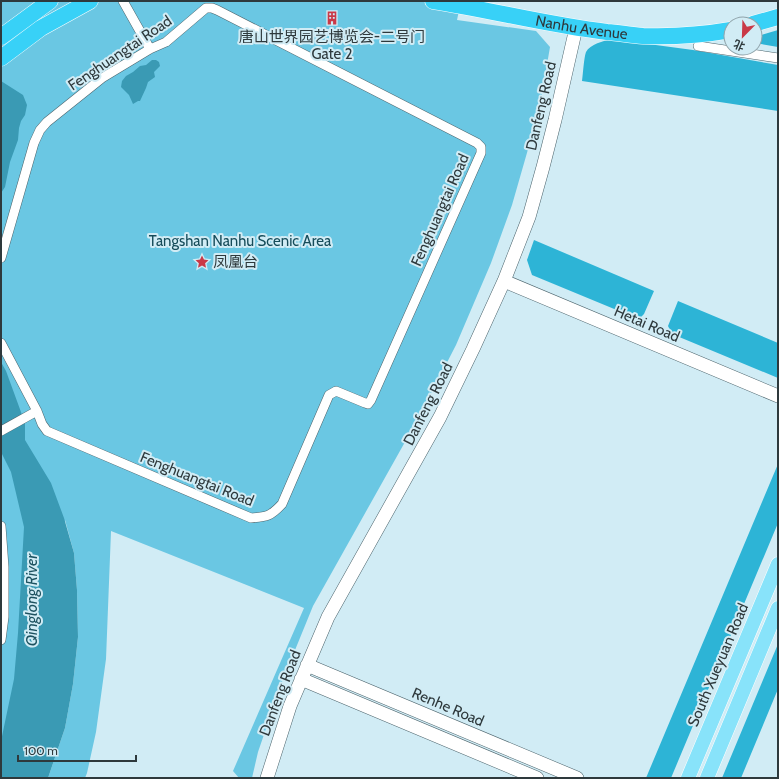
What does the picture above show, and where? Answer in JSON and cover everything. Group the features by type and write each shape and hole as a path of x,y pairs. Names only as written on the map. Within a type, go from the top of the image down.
{"highway":[{"path":"1,37 50,1"},
{"path":"1,58 41,28 90,1"},
{"name":"Nanhu Avenue","path":"433,1 469,4 576,28 642,36 684,36 723,31"},
{"path":"763,21 778,17"}],"main road":[{"name":"Danfeng Road","path":"267,778 301,679 328,617 440,417 504,281 529,217 555,120 576,28"},
{"name":"Hetai Road","path":"504,281 778,396"},
{"name":"South Xueyuan Road","path":"688,778 778,564"},
{"path":"707,778 778,608"},
{"name":"Renhe Road","path":"307,665 577,778"},
{"name":"Renhe Road","path":"301,679 537,778"}],"street":[{"path":"123,1 150,49"},
{"name":"Fenghuangtai Road","path":"1,258 34,143 40,130 47,122 102,78 150,49 166,42 206,8 217,10 477,143 481,147 481,153 371,400 368,404 336,391 329,395 282,504 275,512 265,517 251,518 47,431 1,343"},
{"path":"698,46 778,58"},
{"path":"1,431 37,411"},
{"path":"1,526 4,567 4,617 1,640"}],"green space":[{"name":"Tangshan Nanhu Scenic Area","path":"1,1 461,1 457,20 536,31 550,47 539,111 512,205 491,263 456,345 419,417 313,606 282,682 258,752 252,778 239,778 233,771 304,608 111,531 106,659 96,732 87,773 85,778 48,778 65,728 73,684 78,637 77,590 74,553 65,520 1,778"}],"shaded area":[{"path":"778,30 778,47 763,44 763,35"},
{"path":"611,39 693,50 778,65 778,111 582,81 586,52 594,45"},
{"path":"534,240 654,291 644,314 641,317 636,318 532,275 527,260"},
{"path":"678,301 778,343 778,378 672,334 668,326"},
{"path":"778,464 778,523 671,778 646,778"},
{"path":"778,644 778,689 741,778 722,778"}],"water":[{"path":"152,60 159,62 160,66 154,72 155,77 148,82 140,101 133,104 129,95 121,87 122,81 126,76 140,66 146,65"},
{"path":"1,81 23,95 27,105 25,115 19,128 18,140 10,162 5,187 1,193"},
{"name":"Qinglong River","path":"1,362 6,371 25,423 25,440 51,483 64,518 74,553 77,590 78,637 73,684 65,728 48,778 1,778 1,741 14,679 24,527 11,472 1,452"}],"place":[{"name":"唐山世界园艺博览会-二号门 Gate 2","path":"332,18"},
{"name":"凤凰台","path":"202,262"}]}
